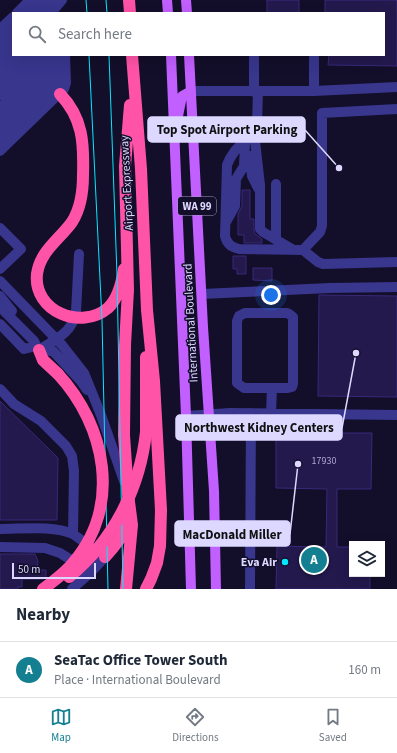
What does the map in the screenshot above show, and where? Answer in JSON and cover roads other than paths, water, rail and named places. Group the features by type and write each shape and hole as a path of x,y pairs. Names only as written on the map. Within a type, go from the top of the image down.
{"highway":[{"path":"129,0 130,12"},
{"name":"Airport Expressway","path":"132,56 141,168 147,310"},
{"path":"126,589 131,537 131,513 128,494 124,434 125,351 128,290 125,166 133,68"},
{"path":"60,94 75,116 82,136 84,154 83,188 80,202 72,222 42,258 37,274 39,291 50,308 65,316 84,318 95,315 113,302 122,279 128,252"},
{"path":"49,589 67,579 88,560 119,519 133,490 139,471 146,432 145,382 147,310"},
{"path":"146,589 157,563 161,529 154,381 147,310"},
{"path":"38,348 43,360 58,374 75,395 92,426 101,459 103,476 103,490 98,518 87,544 68,569 43,589"},
{"path":"105,557 113,549 126,529 131,513"}],"main road":[{"path":"167,0 168,12"},
{"path":"186,0 187,12"},
{"name":"International Boulevard","path":"171,56 186,416 191,589"},
{"name":"International Boulevard","path":"189,56 214,491 216,589"},
{"path":"171,66 180,87 186,91 191,91"},
{"path":"174,141 182,96 191,91"}],"lane":[{"path":"18,12 30,0"},
{"path":"30,12 42,0"},
{"path":"42,12 54,0"},
{"path":"53,12 62,7"},
{"path":"0,29 12,18"},
{"path":"0,41 12,29"},
{"path":"0,53 12,41"},
{"path":"0,62 12,51"},
{"path":"0,73 17,56"},
{"path":"0,84 29,56"},
{"path":"0,95 40,56"},
{"path":"0,108 53,56"},
{"path":"0,120 60,62 64,56"},
{"path":"0,151 64,89 65,56"},
{"path":"225,224 235,206 235,183 244,166 244,146 258,116 254,56"},
{"path":"314,56 314,91"},
{"path":"0,131 61,72 65,71"},
{"path":"0,141 65,71"},
{"path":"191,91 314,91 397,87"},
{"path":"397,109 322,113 322,226 320,232 298,250 234,248 226,241 225,224 227,165 231,155 238,146 254,132 260,192 260,229 263,232 276,240 298,250 323,264 397,262"},
{"path":"276,186 276,240"},
{"path":"0,228 21,249 0,269"},
{"path":"0,324 24,349 38,348 56,339 68,330 75,318 79,254"},
{"path":"0,281 56,339 84,372 121,470 128,494"},
{"path":"202,294 330,288 397,287"},
{"path":"0,296 37,336 38,348"},
{"path":"0,307 34,341 38,348"},
{"path":"287,313 293,317 293,385 288,388 272,388 244,388 237,383 237,318 241,314 287,313"},
{"path":"0,315 29,345 53,351 80,380 95,401"},
{"path":"271,413 272,388"},
{"path":"0,389 14,404 42,421 70,451 74,463 73,534"},
{"path":"186,416 251,413 397,415"},
{"path":"250,589 251,413"},
{"path":"0,529 58,529 73,534 105,557 72,589"},
{"path":"0,546 45,548 60,553 91,572"}],"tram line":[{"path":"86,0 87,12"},
{"path":"106,0 107,12"},
{"path":"89,56 102,320 108,589"},
{"path":"109,56 117,275 123,589"}],"place":[{"name":"Top Spot Airport Parking","path":"339,168"},
{"name":"Northwest Kidney Centers","path":"356,353"},
{"name":"MacDonald Miller","path":"298,464"},
{"name":"SeaTac Office Tower South","path":"314,560"},
{"name":"Eva Air","path":"285,562"}]}
